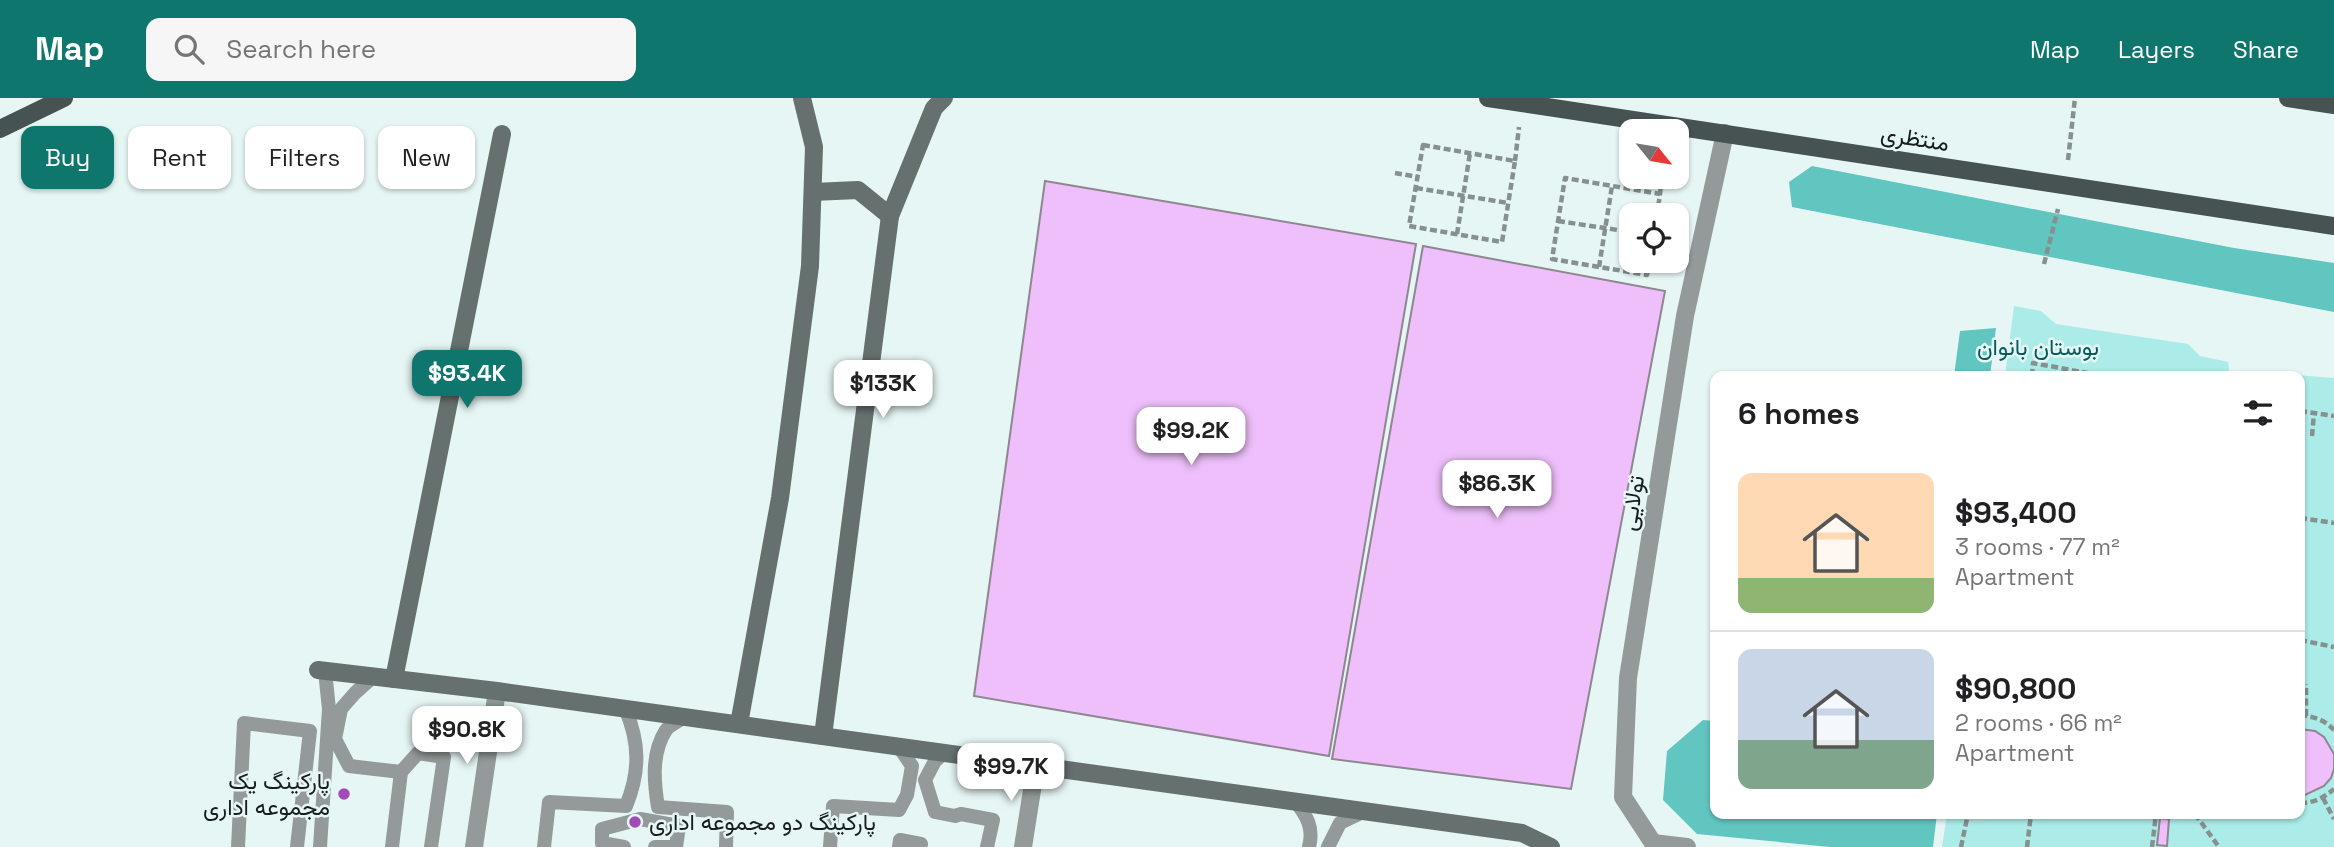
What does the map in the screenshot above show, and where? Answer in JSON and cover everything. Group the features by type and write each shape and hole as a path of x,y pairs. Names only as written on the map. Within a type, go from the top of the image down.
{"main road":[{"path":"0,129 64,98"},
{"name":"منتظری","path":"1488,98 2334,226"},
{"path":"2288,98 2334,105"}],"street":[{"path":"739,724 780,498 810,267 814,147 802,98"},
{"path":"823,736 890,216 934,108 944,98"},
{"path":"394,679 502,134"},
{"name":"تولایی","path":"1687,847 1653,843 1623,797 1628,678 1685,316 1725,134"},
{"path":"813,192 858,190 890,216"},
{"path":"321,670 625,708 1522,833 1551,847"},
{"path":"474,847 497,691"},
{"path":"1023,847 1036,765"}],"lane":[{"path":"320,847 330,709 321,670"},
{"path":"374,676 341,709 335,739 349,766 401,772"},
{"path":"544,847 549,802 626,806 635,783 637,762 631,723 625,708"},
{"path":"684,717 667,730 656,760 654,779 658,807 727,812 726,847"},
{"path":"238,847 243,723 327,733"},
{"path":"297,847 310,731"},
{"path":"830,847 833,806 899,810 907,795 912,766 899,747"},
{"path":"392,847 401,772 418,753 444,757 431,847"},
{"path":"944,753 936,761 926,780 935,811 993,820 987,847"},
{"path":"1295,801 1308,817 1312,836 1309,847"},
{"path":"1328,847 1340,822 1365,811"},
{"path":"624,847 602,843 602,829 640,819 679,826 676,847 655,847"},
{"path":"899,847 900,840 921,844 920,847"}],"path":[{"path":"1423,145 1514,161 1502,242 1409,226 1418,177 1423,145"},
{"path":"1457,234 1470,153"},
{"path":"1395,173 1418,177"},
{"path":"1619,270 1552,259 1565,178 1660,194"},
{"path":"1599,267 1612,186"},
{"path":"1416,188 1507,203"},
{"path":"1659,203 1661,189"},
{"path":"1558,221 1619,230"},
{"path":"2032,371 2033,363 2077,371"},
{"path":"2305,412 2334,416"},
{"path":"2312,436 2314,413"},
{"path":"2305,519 2334,523"},
{"path":"2305,641 2334,647"},
{"path":"2305,694 2306,684"},
{"path":"2305,716 2321,720 2334,730"},
{"path":"2305,803 2323,798 2334,789"},
{"path":"2323,798 2334,819"},
{"path":"1961,847 1967,819"},
{"path":"2027,847 2030,819"},
{"path":"2152,847 2155,819"},
{"path":"2199,819 2219,847"}],"green space":[{"path":"2014,306 2041,311 2056,324 2188,344 2200,356 2228,362 2229,371 2006,371"},
{"name":"بوستان بانوان","path":"2305,376 2334,378 2334,847 1942,847 1946,819 2305,819"}],"shaded area":[{"path":"1812,166 2234,248 2334,263 2334,312 1792,207 1789,182"},
{"path":"1996,328 1991,371 1955,371 1960,331"},
{"path":"1703,720 1710,721 1710,819 1936,819 1933,847 1830,847 1697,834 1663,800 1667,751"}],"building":[{"path":"1045,181 1416,244 1329,756 974,696"},
{"path":"1423,246 1665,291 1571,789 1332,759"},
{"path":"2305,730 2315,731 2324,737 2334,754 2334,769 2324,786 2305,795"},
{"path":"2160,819 2169,819 2167,846 2157,845"}],"place":[{"name":"پارکینگ یک مجموعه اداری","path":"344,794"},
{"name":"پارکینگ دو مجموعه اداری","path":"635,822"}]}
